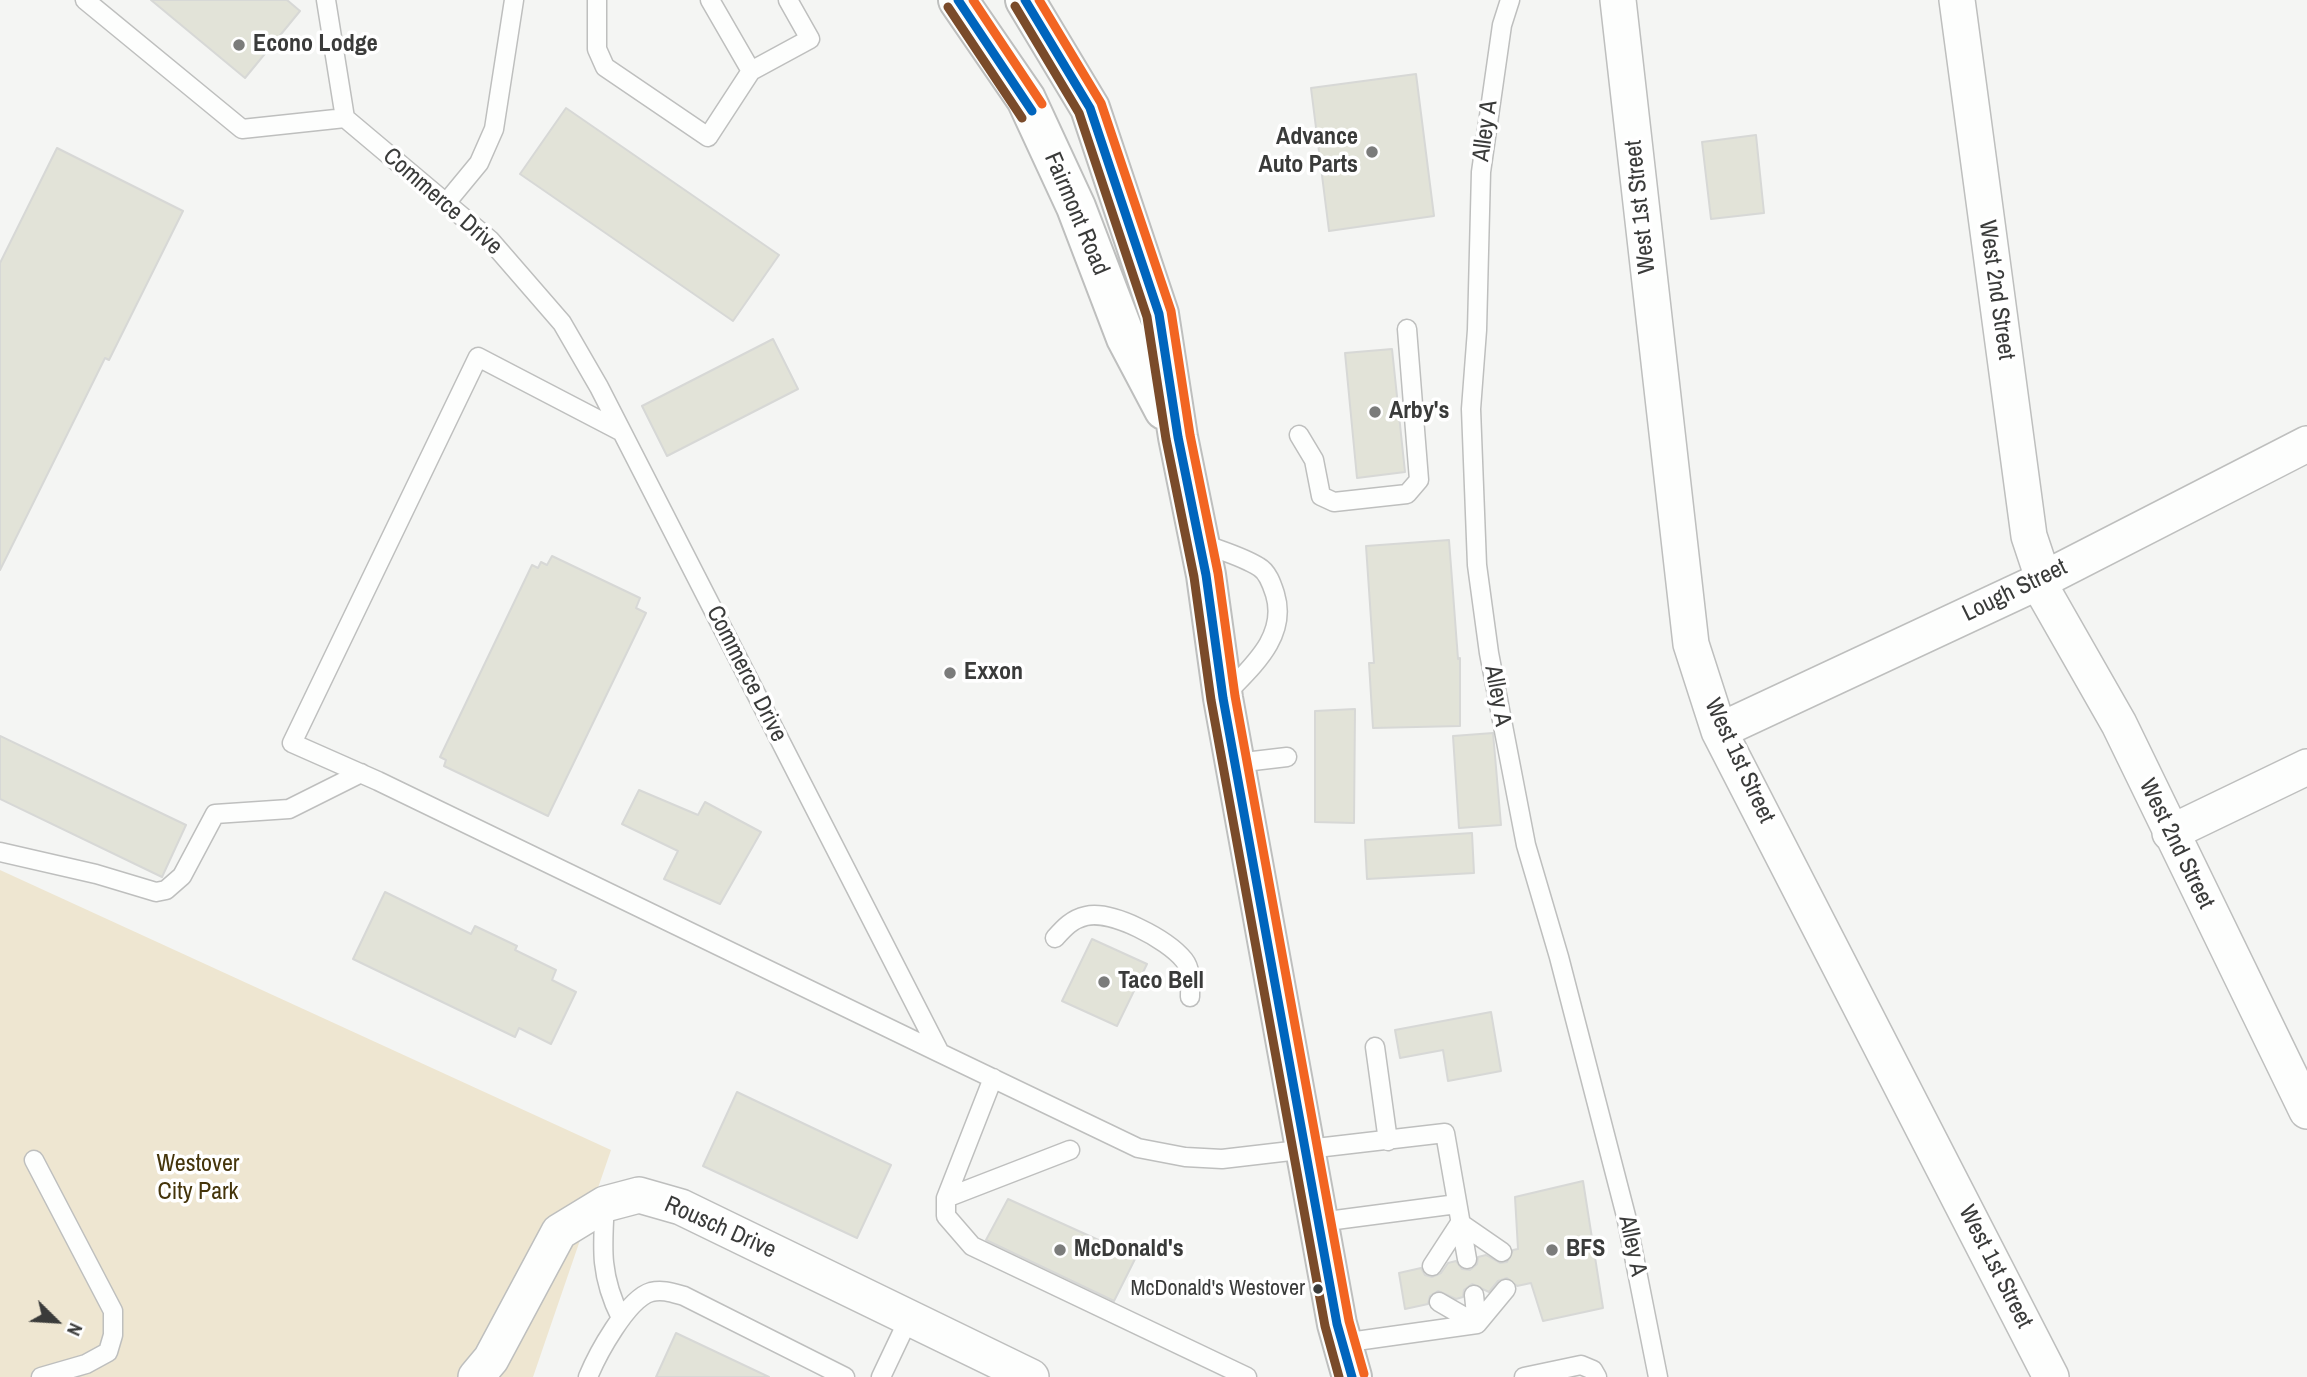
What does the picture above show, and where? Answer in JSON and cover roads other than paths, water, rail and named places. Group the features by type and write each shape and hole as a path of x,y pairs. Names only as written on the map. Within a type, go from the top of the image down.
{"main road":[{"name":"Fairmont Road","path":"957,0 1026,99 1076,206 1126,338 1178,437"},
{"name":"Fairmont Road","path":"1025,0 1090,108 1159,314 1223,698 1347,1360"}],"street":[{"name":"West 1st Street","path":"1618,0 1691,644 1719,731 2051,1377"},
{"name":"West 2nd Street","path":"1957,0 2029,536 2040,580 2119,724 2307,1111"},
{"name":"Lough Street","path":"1719,731 2040,580 2307,444"},
{"path":"2170,832 2307,767"},
{"name":"Rousch Drive","path":"477,1377 491,1359 559,1232 605,1204 639,1195 681,1207 1031,1377"}],"lane":[{"path":"85,0 242,130 345,118 326,0"},
{"path":"446,203 479,163 494,129 514,0"},
{"path":"597,0 597,49 605,67 708,137 751,71 810,39 788,0"},
{"path":"710,0 751,71"},
{"name":"Alley A","path":"1510,0 1502,25 1480,172 1477,330 1471,409 1477,565 1489,653 1526,845 1559,957 1626,1216 1658,1377"},
{"name":"Commerce Drive","path":"345,118 491,240 562,323 622,432 940,1053"},
{"path":"1299,435 1314,460 1321,496 1334,502 1408,494 1419,480 1407,329"},
{"path":"622,432 478,357 292,743 361,773 1138,1148 1185,1157 1222,1159 1445,1133 1467,1259"},
{"path":"1199,542 1261,568 1272,583 1279,607 1275,630 1266,651 1223,698"},
{"path":"1236,763 1287,757"},
{"path":"0,852 96,874 134,887 156,892 166,890 182,876 215,814 289,809 361,773"},
{"path":"1055,938 1072,920 1087,916 1102,914 1131,925 1159,940 1184,961 1190,976 1190,997"},
{"path":"1375,1047 1388,1140"},
{"path":"993,1079 946,1198 946,1216 972,1246 1247,1377"},
{"path":"946,1198 1070,1150"},
{"path":"34,1160 113,1311 113,1335 108,1352 86,1364 41,1377"},
{"path":"605,1204 603,1253 607,1289 621,1318"},
{"path":"1320,1222 1457,1204"},
{"path":"1460,1223 1502,1252"},
{"path":"1432,1266 1460,1223"},
{"path":"1347,1360 1477,1324 1506,1289"},
{"path":"588,1377 621,1318 648,1293 667,1291 684,1296 845,1377"},
{"path":"1474,1295 1477,1324"},
{"path":"1439,1302 1477,1324"},
{"path":"881,1377 909,1318"},
{"path":"1524,1377 1581,1365 1593,1370 1597,1377"}],"place":[{"name":"Econo Lodge","path":"239,45"},
{"name":"Advance Auto Parts","path":"1372,152"},
{"name":"Arby's","path":"1375,412"},
{"name":"Exxon","path":"950,673"},
{"name":"Taco Bell","path":"1104,982"},
{"name":"McDonald's","path":"1060,1250"},
{"name":"BFS","path":"1552,1250"},
{"name":"McDonald's Westover","path":"1318,1289"}],"park label":[{"name":"Westover City Park","path":"198,1179"}]}
